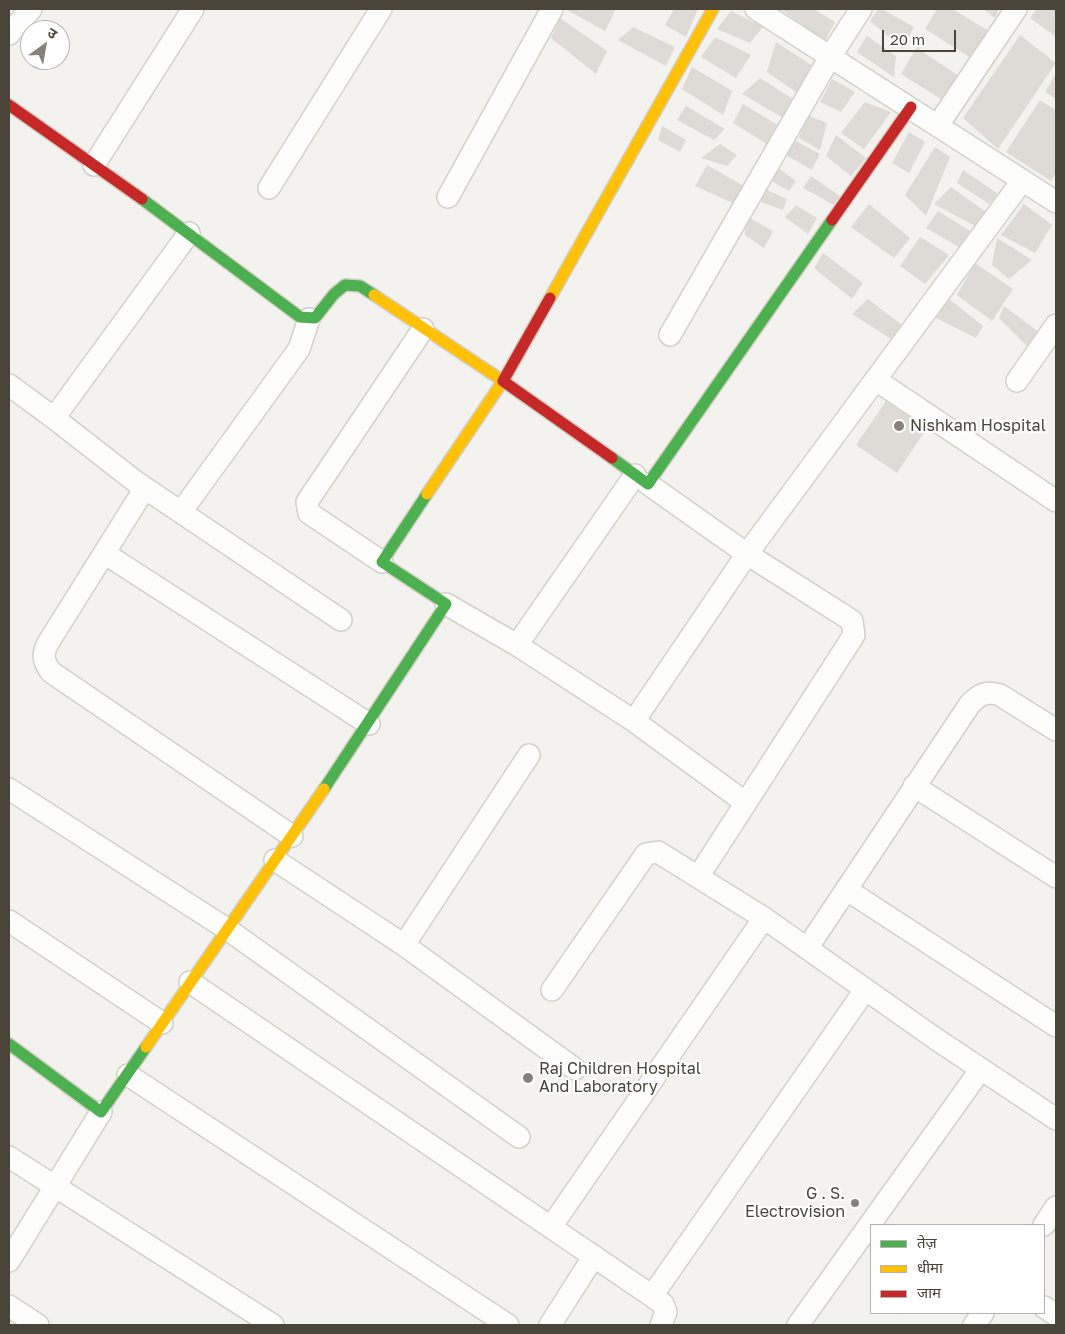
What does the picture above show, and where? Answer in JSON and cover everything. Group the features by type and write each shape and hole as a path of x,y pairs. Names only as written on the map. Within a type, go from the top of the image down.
{"street":[{"path":"9,34 31,9"},
{"path":"94,165 193,9"},
{"path":"268,188 381,9"},
{"path":"448,197 552,9"},
{"path":"382,562 503,381 713,9"},
{"path":"756,9 911,107 1022,181 1055,199"},
{"path":"670,335 830,57 861,9"},
{"path":"938,125 1016,9"},
{"path":"9,104 189,233 300,317 315,318 340,286 352,283 503,381 747,554 852,621 854,635 698,877"},
{"path":"517,645 641,479 911,107"},
{"path":"634,721 747,554 1022,181"},
{"path":"54,418 189,233"},
{"path":"182,512 299,349 309,319"},
{"path":"1017,380 1056,325"},
{"path":"423,328 307,502 309,513 446,604 517,645 634,721 746,803"},
{"path":"876,380 1056,501"},
{"path":"9,386 145,488 341,620"},
{"path":"145,488 48,643 43,654 44,663 51,672 292,836"},
{"path":"104,553 369,724"},
{"path":"9,1261 102,1112 369,724 446,604"},
{"path":"808,947 914,786 970,704 980,694 990,692 1000,695 1056,730"},
{"path":"404,945 529,756"},
{"path":"914,786 1056,877"},
{"path":"9,788 227,929 519,1137"},
{"path":"552,990 646,854 658,852 808,947 865,990 1056,1119"},
{"path":"275,860 404,945 575,1069"},
{"path":"847,890 1056,1026"},
{"path":"551,1227 764,918"},
{"path":"9,921 162,1023"},
{"path":"190,982 663,1304 666,1312 661,1325"},
{"path":"652,1296 865,990"},
{"path":"9,1044 102,1112"},
{"path":"870,1224 981,1069"},
{"path":"128,1075 508,1325"},
{"path":"9,1157 273,1325"},
{"path":"1045,1224 1056,1207"},
{"path":"798,1325 870,1224"},
{"path":"550,1325 594,1256"},
{"path":"9,1306 38,1325"},
{"path":"1045,1308 1056,1315"},
{"path":"974,1325 982,1314"}],"building":[{"path":"565,9 612,9 615,11 605,31"},
{"path":"674,9 698,9 686,37 665,25"},
{"path":"783,9 814,9 835,22 825,41"},
{"path":"878,9 882,9 914,27 903,49 870,21"},
{"path":"937,9 952,9 989,31 971,58 925,29"},
{"path":"983,9 999,9 995,18"},
{"path":"1037,9 1056,9 1056,37 1030,18"},
{"path":"731,11 763,27 750,43 717,29"},
{"path":"560,18 607,51 596,74 551,38"},
{"path":"633,27 675,47 666,66 618,40"},
{"path":"1020,35 1056,63 998,149 963,118"},
{"path":"867,36 896,56 894,77 857,52"},
{"path":"715,37 751,55 736,78 701,57"},
{"path":"776,42 816,68 800,95 767,72"},
{"path":"918,45 920,50 959,76 944,101 901,74"},
{"path":"692,67 732,91 723,115 682,89"},
{"path":"1056,73 1056,99 1045,92"},
{"path":"760,78 798,102 785,119 742,94"},
{"path":"832,79 855,92 841,112 820,102"},
{"path":"1040,100 1056,110 1056,173 1051,181 1006,152"},
{"path":"865,102 891,112 864,149 841,133"},
{"path":"743,104 781,127 770,146 733,123"},
{"path":"686,106 725,129 714,140 677,120"},
{"path":"807,115 827,123 820,150 799,138"},
{"path":"662,126 686,140 680,152 658,140"},
{"path":"909,132 925,142 909,173 892,163"},
{"path":"836,135 866,158 851,176 826,156"},
{"path":"794,140 820,154 812,170 786,155"},
{"path":"720,144 737,155 727,166 701,158"},
{"path":"935,147 950,157 926,216 905,195"},
{"path":"707,165 744,186 733,203 695,186"},
{"path":"777,167 796,181 789,191 768,179"},
{"path":"963,170 998,194 989,204 957,183"},
{"path":"811,176 840,196 834,205 803,188"},
{"path":"951,187 986,212 975,226 934,204"},
{"path":"765,189 787,199 783,210 761,202"},
{"path":"869,204 910,238 894,258 851,227"},
{"path":"1024,204 1052,225 1035,253 1001,235"},
{"path":"796,205 817,218 808,234 785,217"},
{"path":"938,211 970,231 959,247 926,228"},
{"path":"746,216 773,231 764,248 745,235"},
{"path":"920,237 949,255 925,284 900,266"},
{"path":"997,238 1032,260 1009,279 992,265"},
{"path":"823,253 863,283 852,299 814,268"},
{"path":"975,263 1013,289 992,321 957,295"},
{"path":"948,298 983,326 976,338 934,317"},
{"path":"868,299 902,325 891,339 852,314"},
{"path":"1004,306 1040,333 1028,347 999,318"},
{"path":"890,395 931,422 897,473 856,445"}],"traffic: fast":[{"path":"142,199 300,317 315,318 334,294 345,285 360,286 374,295"},
{"path":"612,458 648,484 832,220"},
{"path":"324,789 446,604 382,562 427,494"},
{"path":"9,1044 101,1112 146,1047"}],"traffic: slow":[{"path":"550,298 713,9"},
{"path":"374,295 503,381 427,494"},
{"path":"146,1047 324,789"}],"traffic: jam":[{"path":"9,105 142,199"},
{"path":"832,220 911,107"},
{"path":"550,298 503,381 612,458"}],"place":[{"name":"Nishkam Hospital","path":"899,426"},
{"name":"Raj Children Hospital And Laboratory","path":"528,1078"},
{"name":"G . S. Electrovision","path":"855,1203"}]}
